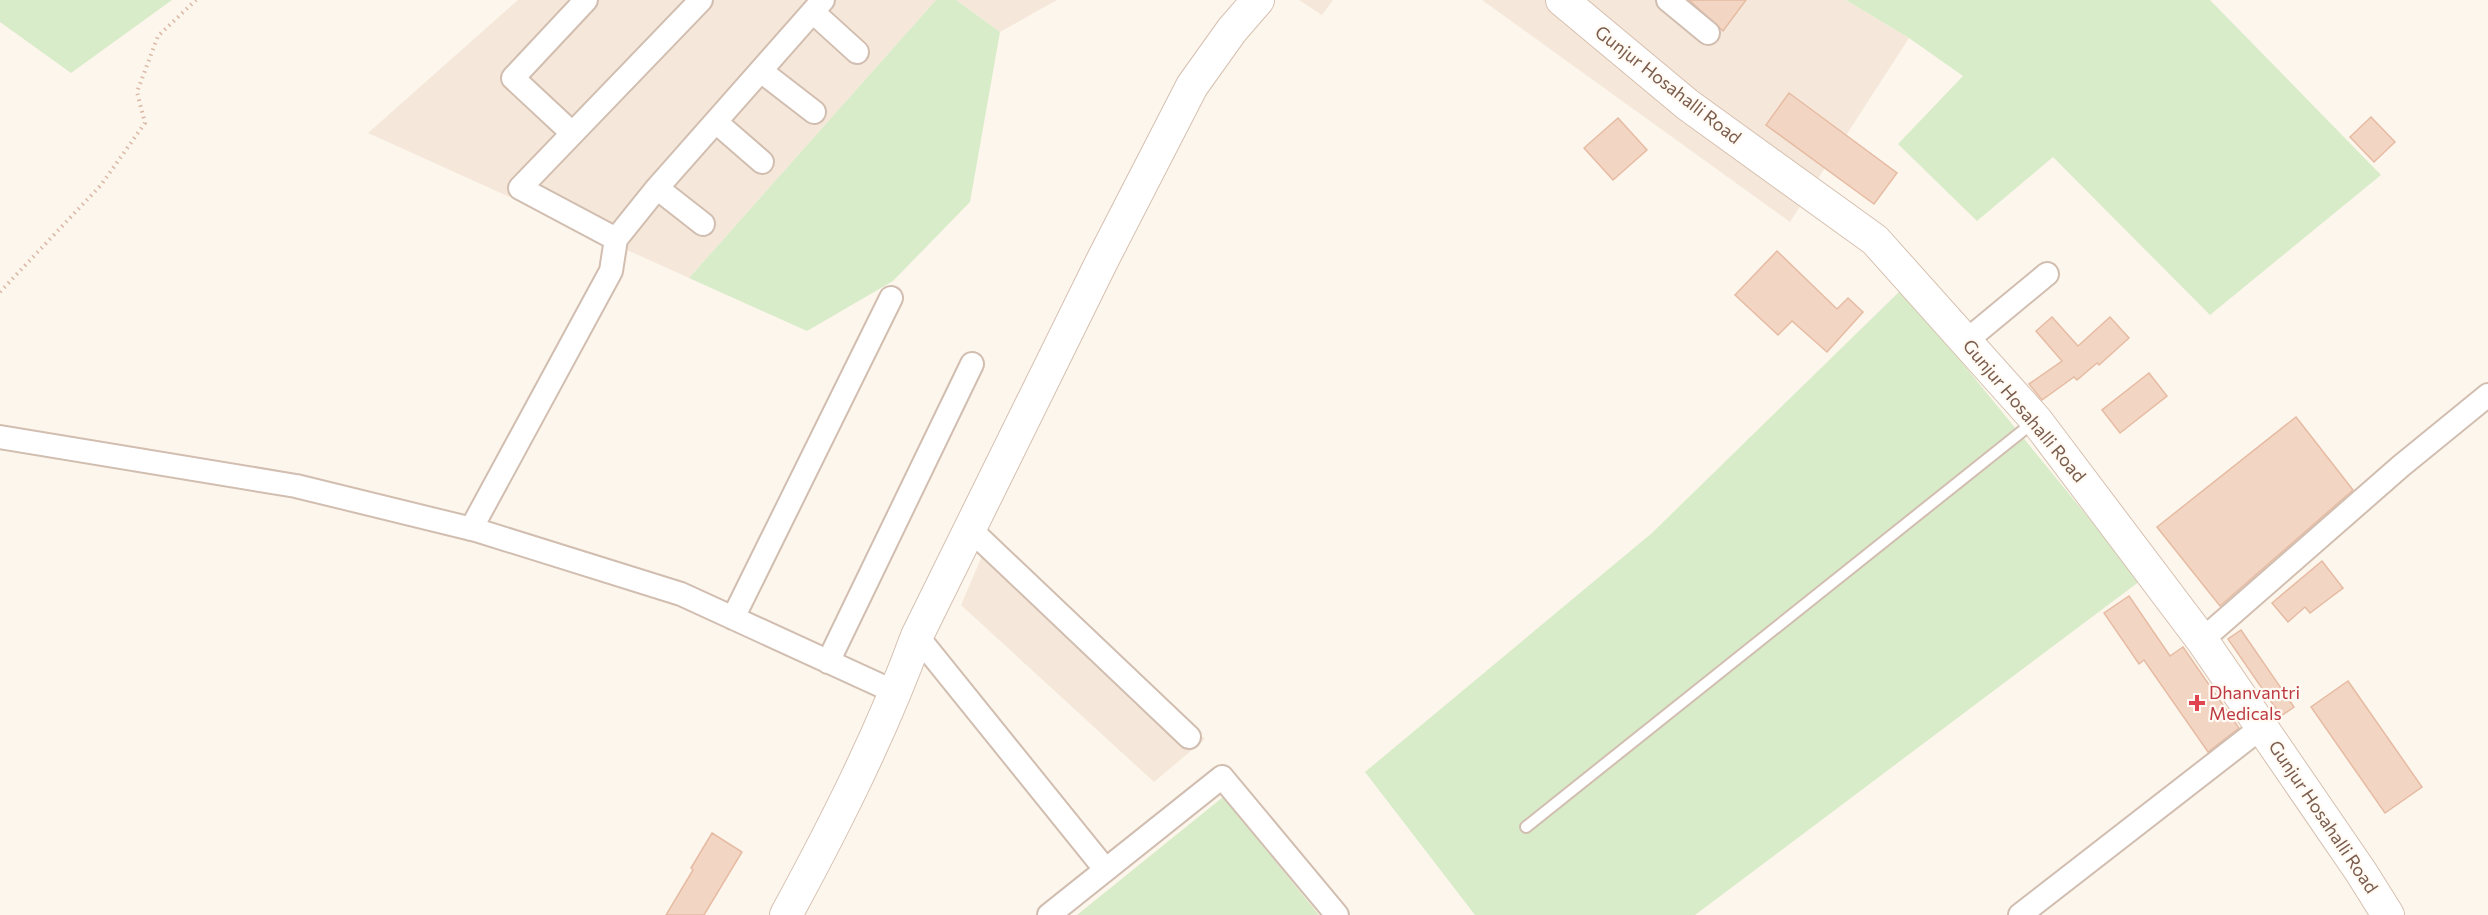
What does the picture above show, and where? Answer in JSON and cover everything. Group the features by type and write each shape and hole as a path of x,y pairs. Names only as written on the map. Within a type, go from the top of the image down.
{"street":[{"path":"572,133 513,78 586,0"},
{"path":"616,238 520,188 700,0"},
{"path":"786,915 897,693 917,636 1103,259 1192,86 1232,30 1258,0"},
{"name":"Gunjur Hosahalli Road","path":"1562,0 1688,105 1875,240 2036,420 2202,640 2388,915"},
{"path":"1668,0 1707,33"},
{"path":"471,529 611,271 616,238 657,188 818,6 857,52"},
{"path":"761,71 814,112"},
{"path":"716,122 762,162"},
{"path":"657,188 703,224"},
{"path":"1966,341 2047,274"},
{"path":"734,618 891,298"},
{"path":"828,662 972,364"},
{"path":"2202,640 2401,466 2488,395"},
{"path":"0,437 296,486 471,529 681,594 897,693"},
{"path":"970,529 1189,737"},
{"path":"917,636 1105,869"},
{"path":"2020,915 2262,727"},
{"path":"1049,915 1222,777 1337,915"}],"lane":[{"path":"1526,826 2036,420"}],"path":[{"path":"0,292 102,185 145,123 137,92 158,36 196,0"}],"shaded area":[{"path":"518,0 936,0 689,278 368,133"},
{"path":"956,0 1057,0 1000,32"},
{"path":"1299,0 1333,0 1322,15"},
{"path":"1482,0 1846,0 1909,38 1790,222"},
{"path":"991,535 1205,739 1154,782 961,605"}],"green space":[{"path":"0,0 172,0 71,73 0,22"},
{"path":"936,0 956,0 1000,32 970,202 893,281 807,331 689,278"},
{"path":"1846,0 2210,0 2381,175 2210,315 2053,157 1977,221 1898,144 1963,76 1909,38"},
{"path":"1902,289 2140,581 1695,915 1475,915 1365,772 1652,533"},
{"path":"1223,797 1319,915 1077,915"}],"building":[{"path":"1689,0 1746,0 1723,31"},
{"path":"1789,93 1897,173 1874,204 1766,125"},
{"path":"2371,117 2395,142 2374,162 2350,137"},
{"path":"1618,118 1647,150 1613,180 1584,148"},
{"path":"1777,251 1837,309 1848,298 1863,312 1827,352 1792,321 1778,335 1735,295"},
{"path":"2052,317 2078,346 2110,317 2129,338 2099,365 2097,363 2077,380 2074,377 2042,400 2029,384 2062,361 2036,331"},
{"path":"2149,373 2167,396 2120,433 2102,410"},
{"path":"2296,417 2353,490 2220,606 2157,527"},
{"path":"2322,561 2343,588 2310,613 2305,607 2288,622 2272,603"},
{"path":"2129,596 2170,656 2183,647 2239,728 2208,752 2144,660 2139,664 2104,613"},
{"path":"2241,630 2294,707 2281,716 2228,639"},
{"path":"2348,681 2422,787 2385,813 2311,707"},
{"path":"712,833 742,852 704,915 666,915 693,870 691,868"}],"place":[{"name":"Dhanvantri Medicals","path":"2197,703"}]}
